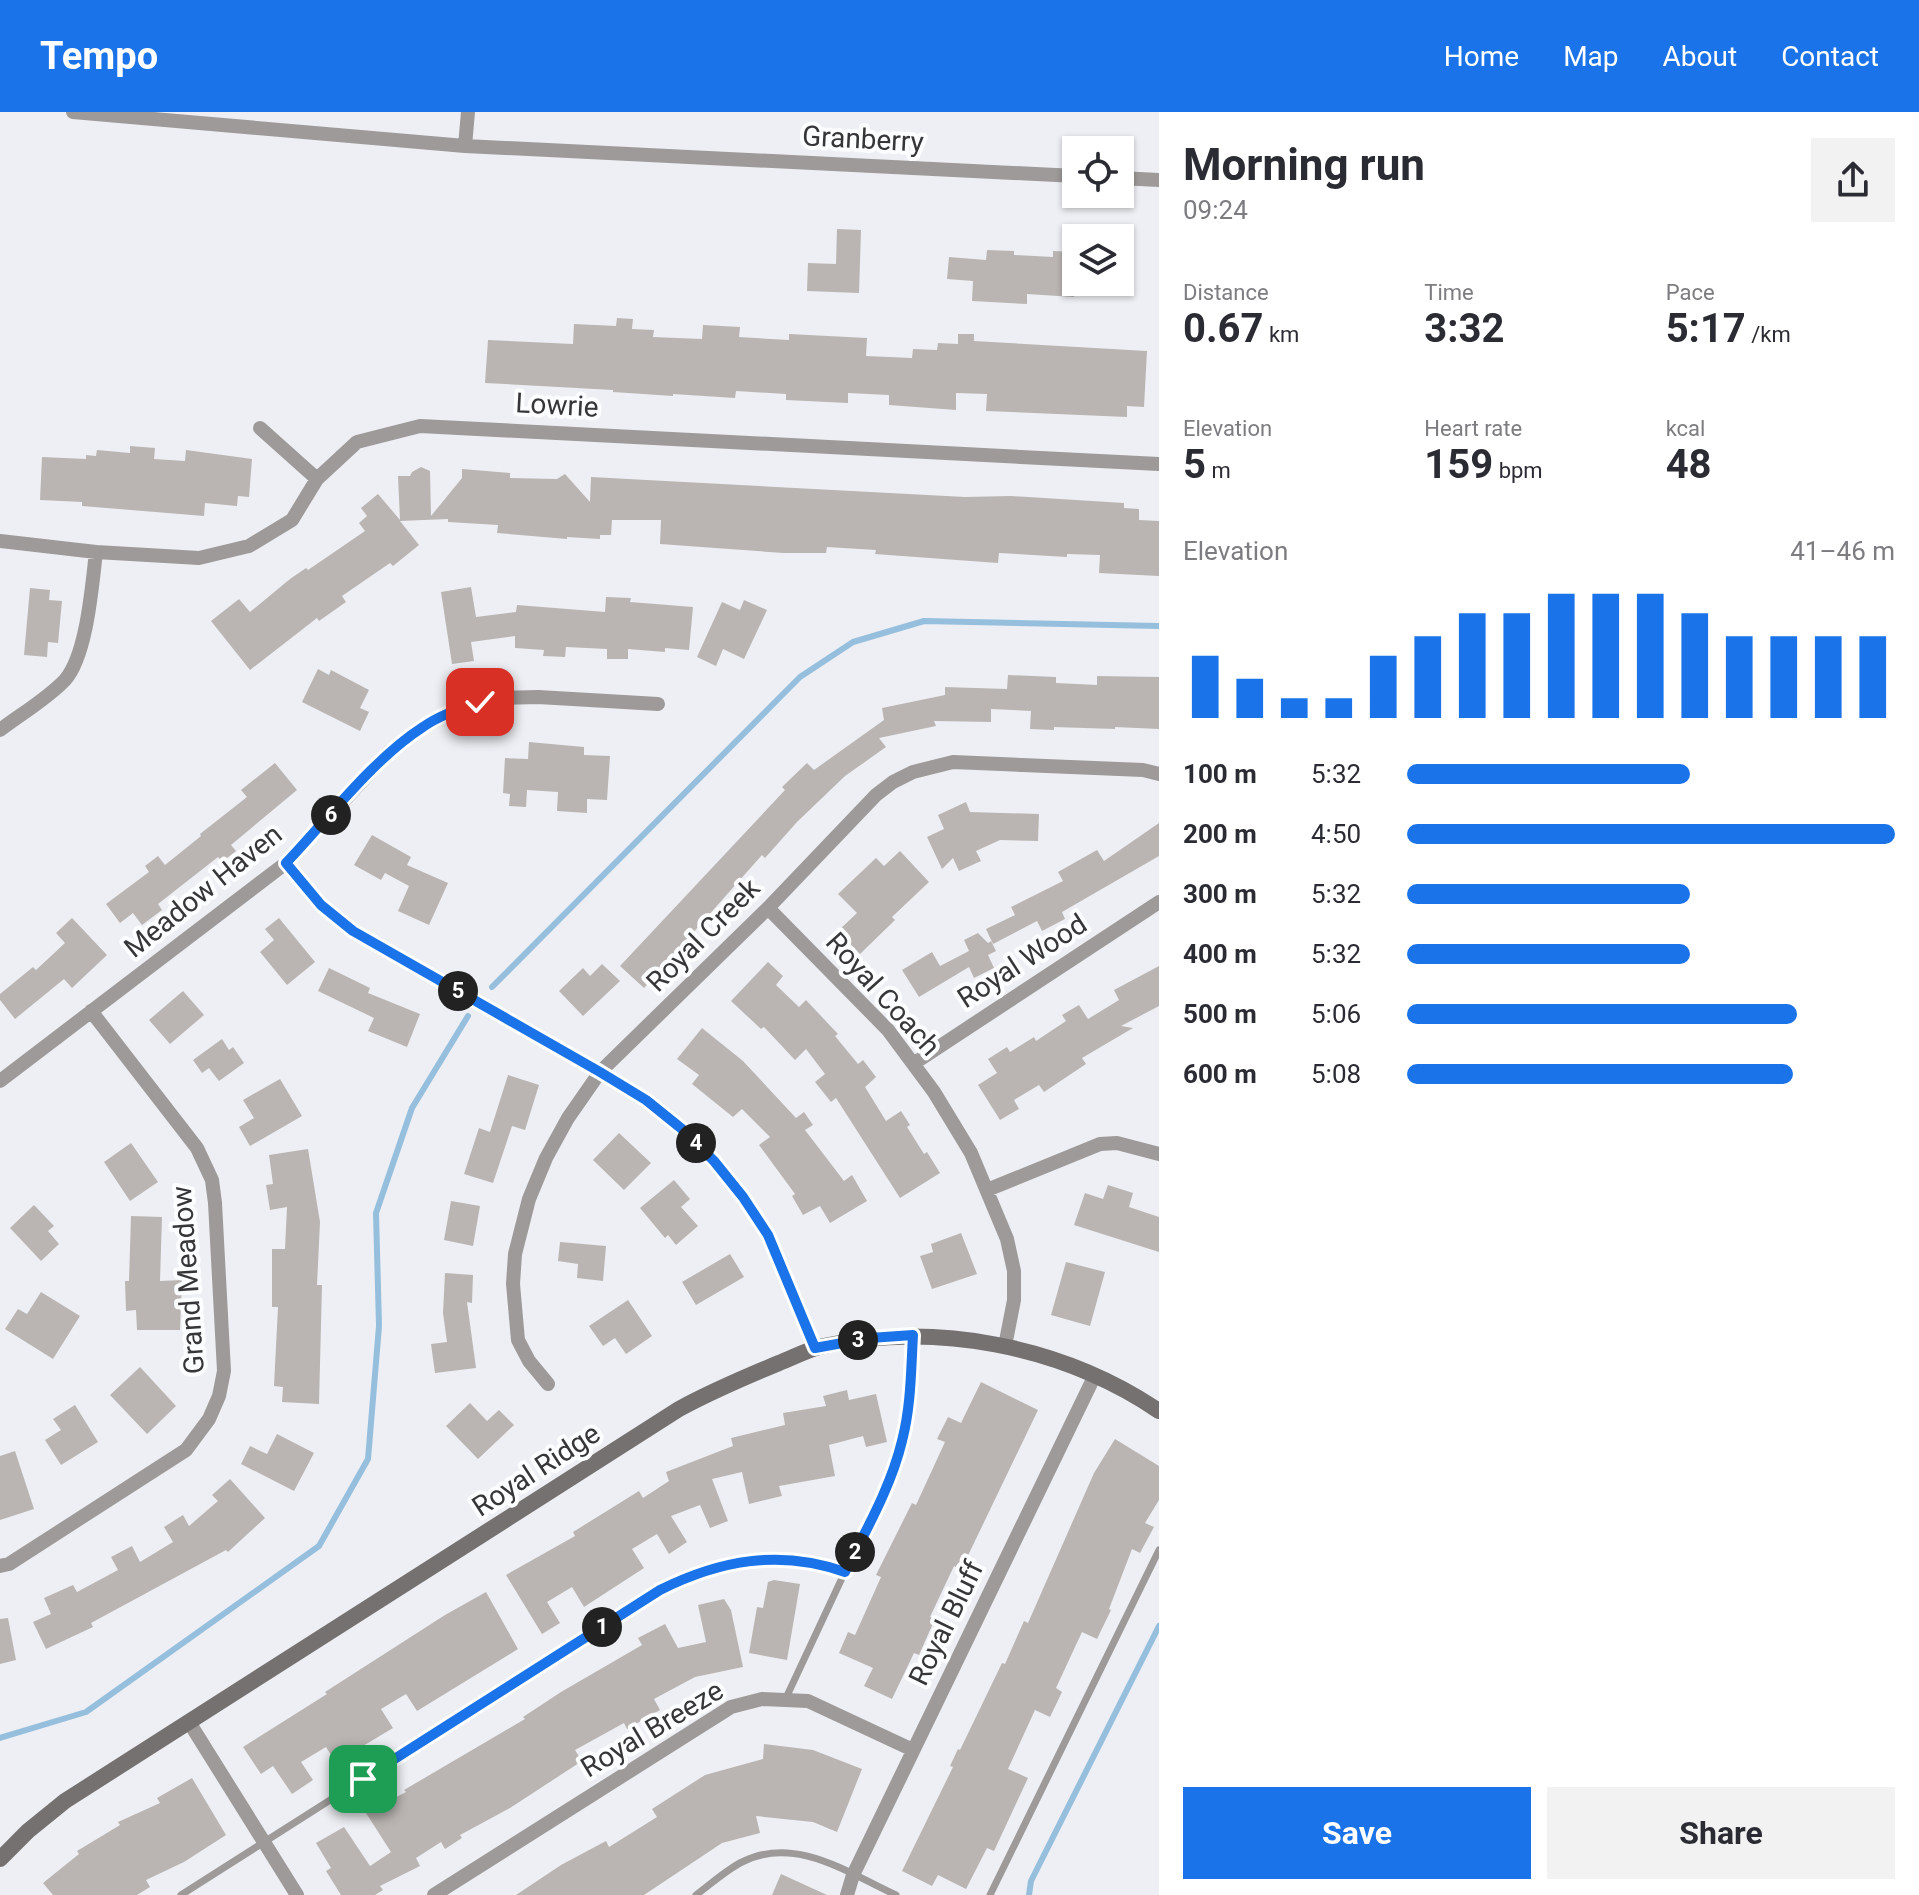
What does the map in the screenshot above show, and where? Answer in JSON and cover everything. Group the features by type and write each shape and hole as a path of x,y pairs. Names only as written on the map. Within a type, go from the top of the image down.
{"street":[{"name":"Granberry","path":"73,112 465,146 1062,175"},
{"path":"465,146 468,112"},
{"path":"1134,179 1159,180"},
{"name":"Lowrie","path":"0,541 96,552 199,558 249,546 292,520 317,479 357,442 420,426 1159,464"},
{"path":"260,428 317,479"},
{"path":"0,730 63,682 72,671 79,654 96,552"},
{"name":"Meadow Haven","path":"0,1081 286,863 389,752 423,727 460,708 501,698 658,704"},
{"name":"Royal Creek","path":"548,1384 529,1361 518,1340 513,1284 515,1254 529,1199 546,1158 568,1118 600,1072 768,908 876,795 913,772 953,762 1143,770 1159,774"},
{"path":"286,863 321,905 353,931 600,1072 646,1100 682,1129 714,1161 768,1235 815,1348"},
{"name":"Royal Wood","path":"913,1064 1159,902"},
{"name":"Royal Coach","path":"768,908 888,1030 971,1153 1007,1239 1014,1271 1014,1300 1005,1346"},
{"name":"Grand Meadow","path":"0,1566 22,1556 186,1450 209,1419 219,1396 224,1371 212,1180 197,1148 91,1011"},
{"path":"987,1190 1100,1144 1117,1143 1159,1154"},
{"name":"Royal Ridge","path":"0,1859 65,1801 679,1409 719,1387 815,1348 870,1338 913,1335 1005,1346 1095,1375 1159,1411"},
{"name":"Royal Bluff","path":"847,1895 853,1875 1095,1375"},
{"name":"Royal Breeze","path":"434,1895 721,1712 762,1699 808,1701 913,1750"},
{"path":"189,1722 297,1895"}],"lane":[{"path":"785,1700 884,1494 902,1442 908,1411 913,1335"},
{"path":"990,1895 1159,1550"},
{"path":"181,1895 660,1590 689,1575 760,1560 816,1562 845,1572"},
{"path":"696,1895 739,1863 763,1852 785,1851 809,1855 896,1895"}],"building":[{"path":"837,229 861,230 859,293 807,291 808,263 836,264"},
{"path":"987,250 1053,257 1053,251 1062,251 1062,296 1074,297 1027,294 1027,304 972,301 973,281 947,279 949,257 986,260"},
{"path":"617,318 633,319 632,329 654,330 653,337 702,339 703,325 740,327 739,337 789,340 789,334 867,338 866,356 912,358 913,349 937,350 938,343 958,344 958,334 974,334 974,341 1147,351 1144,407 1127,406 1127,417 986,411 987,394 956,393 956,410 889,405 889,395 848,393 848,403 786,400 786,394 736,391 735,398 485,383 488,340 573,344 574,324 616,326"},
{"path":"130,446 155,448 154,459 185,461 186,450 252,459 249,497 238,496 237,506 205,503 204,516 40,500 42,457 86,459 86,455 96,456 97,450 130,453"},
{"path":"421,467 430,471 431,516 462,478 462,469 510,473 510,478 557,479 565,474 590,502 591,477 1124,503 1124,508 1139,509 1139,520 1159,521 1159,576 1099,573 1100,555 1067,554 1067,557 999,553 998,563 875,554 876,550 827,547 826,553 783,553 660,544 661,520 612,520 611,535 600,535 600,539 497,533 498,525 448,522 448,519 400,521 419,545 393,566 390,563 342,596 346,602 319,621 317,618 250,670 211,621 239,599 250,612 290,579 365,531 359,523 367,516 361,508 378,494 400,520 398,476 410,476"},
{"path":"471,587 476,617 516,612 517,605 605,612 606,597 693,607 689,650 628,649 628,659 607,659 607,649 566,647 565,657 543,656 544,650 515,648 515,636 471,642 474,661 452,664 441,592"},
{"path":"30,588 50,590 49,600 62,601 58,643 48,642 47,657 24,655"},
{"path":"744,600 767,610 744,659 723,649 716,666 697,657 722,602 740,610"},
{"path":"318,669 329,675 331,670 369,690 360,708 369,712 360,731 302,702"},
{"path":"1008,675 1056,677 1056,683 1097,685 1097,676 1159,677 1159,729 1030,729 1031,711 991,709 991,722 934,721 936,726 879,738 886,747 845,776 765,858 762,855 644,988 620,966 807,763 814,770 884,720 882,708 945,695 945,687 1007,689"},
{"path":"529,742 584,747 584,755 610,756 607,800 587,799 587,813 557,811 558,792 527,790 526,807 509,806 510,794 503,793 505,758 528,759"},
{"path":"275,763 297,790 231,845 236,851 222,862 218,857 158,904 162,910 142,925 133,913 120,923 106,904 149,872 145,866 158,856 165,865 201,836 247,797 241,790"},
{"path":"966,802 970,812 1039,814 1038,841 1000,840 976,851 981,861 959,871 953,858 942,869 927,837 944,829 938,815"},
{"path":"1159,823 1159,856 1062,912 1065,919 1042,931 1037,921 993,944 986,929 1015,915 1011,907 1063,881 1058,872 1097,850 1104,861"},
{"path":"372,835 411,857 407,865 448,883 429,925 398,911 409,886 385,873 381,880 354,865"},
{"path":"900,851 929,882 892,917 895,920 860,954 838,931 857,913 838,894 876,858 884,866"},
{"path":"72,918 107,955 72,988 64,979 15,1019 0,1000 0,994 33,967 36,970 65,943 56,933"},
{"path":"279,918 315,962 287,985 260,952 274,940 265,929"},
{"path":"978,933 988,943 991,941 996,951 988,955 994,968 974,978 969,967 919,997 902,970 932,952 940,966 969,951 964,940"},
{"path":"768,962 783,976 776,985 799,1007 806,1000 838,1034 835,1036 858,1064 863,1060 876,1077 865,1087 886,1121 901,1111 910,1125 907,1127 940,1173 900,1198 836,1098 831,1102 815,1082 825,1074 806,1049 795,1060 764,1027 761,1029 731,1001"},
{"path":"602,964 620,981 583,1016 559,991 583,968 590,976"},
{"path":"1159,966 1159,1006 1121,1026 1133,1028 1082,1058 1086,1064 1044,1092 1039,1085 1014,1100 1019,1109 1000,1120 978,1085 997,1073 988,1059 1007,1047 1010,1052 1034,1037 1036,1041 1066,1021 1062,1015 1079,1005 1088,1019 1119,1000 1114,990"},
{"path":"329,968 370,988 368,993 420,1014 407,1047 368,1031 374,1018 318,991"},
{"path":"183,991 204,1015 170,1044 149,1020"},
{"path":"702,1028 743,1061 796,1118 804,1112 813,1125 805,1130 844,1181 852,1175 867,1201 830,1223 820,1206 803,1215 792,1196 795,1194 759,1145 770,1137 742,1109 733,1117 692,1084 699,1075 677,1059"},
{"path":"222,1039 229,1050 233,1047 244,1063 219,1081 209,1068 202,1073 193,1060"},
{"path":"508,1075 539,1085 525,1130 512,1126 493,1183 464,1174 479,1128 490,1132"},
{"path":"280,1079 302,1116 250,1146 239,1127 254,1118 243,1100"},
{"path":"619,1133 651,1163 624,1190 593,1160"},
{"path":"131,1143 158,1182 130,1201 104,1162"},
{"path":"308,1149 320,1222 317,1285 322,1285 319,1404 282,1402 283,1387 274,1386 278,1307 272,1307 272,1249 285,1249 287,1207 270,1210 266,1185 273,1184 269,1155"},
{"path":"674,1180 690,1199 681,1207 698,1226 676,1245 668,1235 665,1238 640,1208"},
{"path":"1108,1185 1133,1193 1129,1207 1159,1217 1159,1252 1074,1225 1085,1193 1103,1199"},
{"path":"451,1201 480,1206 473,1246 444,1240"},
{"path":"34,1205 54,1226 48,1231 59,1244 41,1261 10,1228"},
{"path":"131,1216 162,1217 160,1281 182,1280 180,1330 137,1330 136,1310 126,1311 125,1281 129,1281"},
{"path":"961,1233 977,1274 932,1289 920,1256 933,1252 931,1244"},
{"path":"560,1242 606,1246 603,1281 577,1278 578,1264 558,1261"},
{"path":"730,1254 744,1277 696,1305 682,1282"},
{"path":"1066,1262 1105,1272 1090,1326 1051,1315"},
{"path":"445,1273 473,1275 472,1303 467,1302 476,1368 435,1373 431,1344 447,1342 443,1313"},
{"path":"41,1292 80,1316 53,1359 5,1329 18,1309 27,1314"},
{"path":"628,1300 652,1336 626,1354 615,1338 603,1346 589,1326"},
{"path":"140,1367 176,1406 147,1434 110,1395"},
{"path":"981,1382 1038,1410 961,1570 954,1566 930,1617 935,1619 919,1655 914,1653 892,1699 864,1686 873,1668 839,1653 848,1632 855,1635 881,1577 876,1575 912,1503 916,1505 945,1442 937,1439 948,1417 961,1423"},
{"path":"847,1390 849,1400 876,1394 887,1442 866,1447 863,1436 829,1445 835,1476 779,1486 782,1496 749,1504 742,1472 712,1479 728,1521 710,1528 700,1505 671,1516 687,1542 669,1554 657,1534 632,1549 644,1568 584,1607 572,1587 547,1602 560,1623 542,1634 506,1575 575,1536 573,1532 639,1491 643,1498 669,1481 666,1472 733,1446 731,1438 785,1425 783,1413 826,1406 823,1396"},
{"path":"470,1403 487,1421 499,1410 514,1425 478,1459 446,1426"},
{"path":"75,1405 98,1442 61,1465 45,1440 61,1430 53,1419"},
{"path":"277,1434 314,1453 294,1491 241,1464 250,1446 267,1454"},
{"path":"1115,1439 1159,1466 1159,1500 1145,1523 1154,1527 1140,1553 1132,1549 1111,1610 1097,1639 1082,1632 1056,1688 1062,1692 1050,1717 1035,1710 1008,1769 1028,1778 994,1851 987,1848 966,1889 938,1875 932,1886 902,1871 953,1767 950,1766 958,1749 1002,1663 1005,1664 1024,1621 1028,1623 1094,1473"},
{"path":"15,1451 34,1509 0,1520 0,1456"},
{"path":"230,1479 265,1518 228,1552 226,1550 91,1623 93,1627 46,1649 33,1622 51,1614 44,1598 73,1585 77,1592 118,1570 111,1557 132,1546 140,1562 173,1542 164,1527 183,1515 189,1526 218,1501 212,1495"},
{"path":"768,1582 800,1584 787,1660 749,1653 757,1607 763,1608"},
{"path":"486,1592 518,1649 417,1711 406,1694 381,1709 393,1728 337,1765 326,1747 301,1762 313,1780 292,1794 273,1766 261,1774 243,1747 445,1615"},
{"path":"724,1599 731,1610 743,1667 695,1677 654,1699 660,1710 627,1729 624,1723 575,1750 582,1761 510,1808 460,1835 462,1838 445,1849 441,1842 416,1858 420,1866 380,1886 383,1890 375,1895 341,1895 326,1871 331,1868 316,1843 344,1827 370,1866 391,1852 366,1813 525,1719 523,1717 561,1692 642,1645 638,1638 665,1624 678,1648 706,1642 698,1605"},
{"path":"8,1618 16,1660 0,1664 0,1619"},
{"path":"764,1744 813,1750 862,1769 837,1832 813,1822 756,1816 760,1833 722,1843 644,1895 516,1895 561,1865 606,1841 609,1847 657,1817 652,1809 705,1775 763,1759"},
{"path":"192,1778 226,1835 184,1862 146,1880 150,1887 137,1895 53,1895 43,1883 79,1854 77,1851 120,1825 118,1822 160,1803 157,1798"},
{"path":"781,1874 827,1895 772,1895"}],"waterway":[{"path":"492,987 800,677 853,642 924,621 1159,626"},
{"path":"0,1738 86,1712 319,1546 368,1459 379,1326 376,1213 412,1108 468,1016"},
{"path":"1029,1895 1031,1881 1159,1626"}],"route":[{"path":"363,1779 660,1590 689,1575 760,1560 816,1562 845,1572 884,1494 902,1442 908,1411 913,1335 870,1338 815,1348 768,1235 714,1161 682,1129 646,1100 600,1072 353,931 321,905 286,863 389,752 441,717 480,702"}]}
